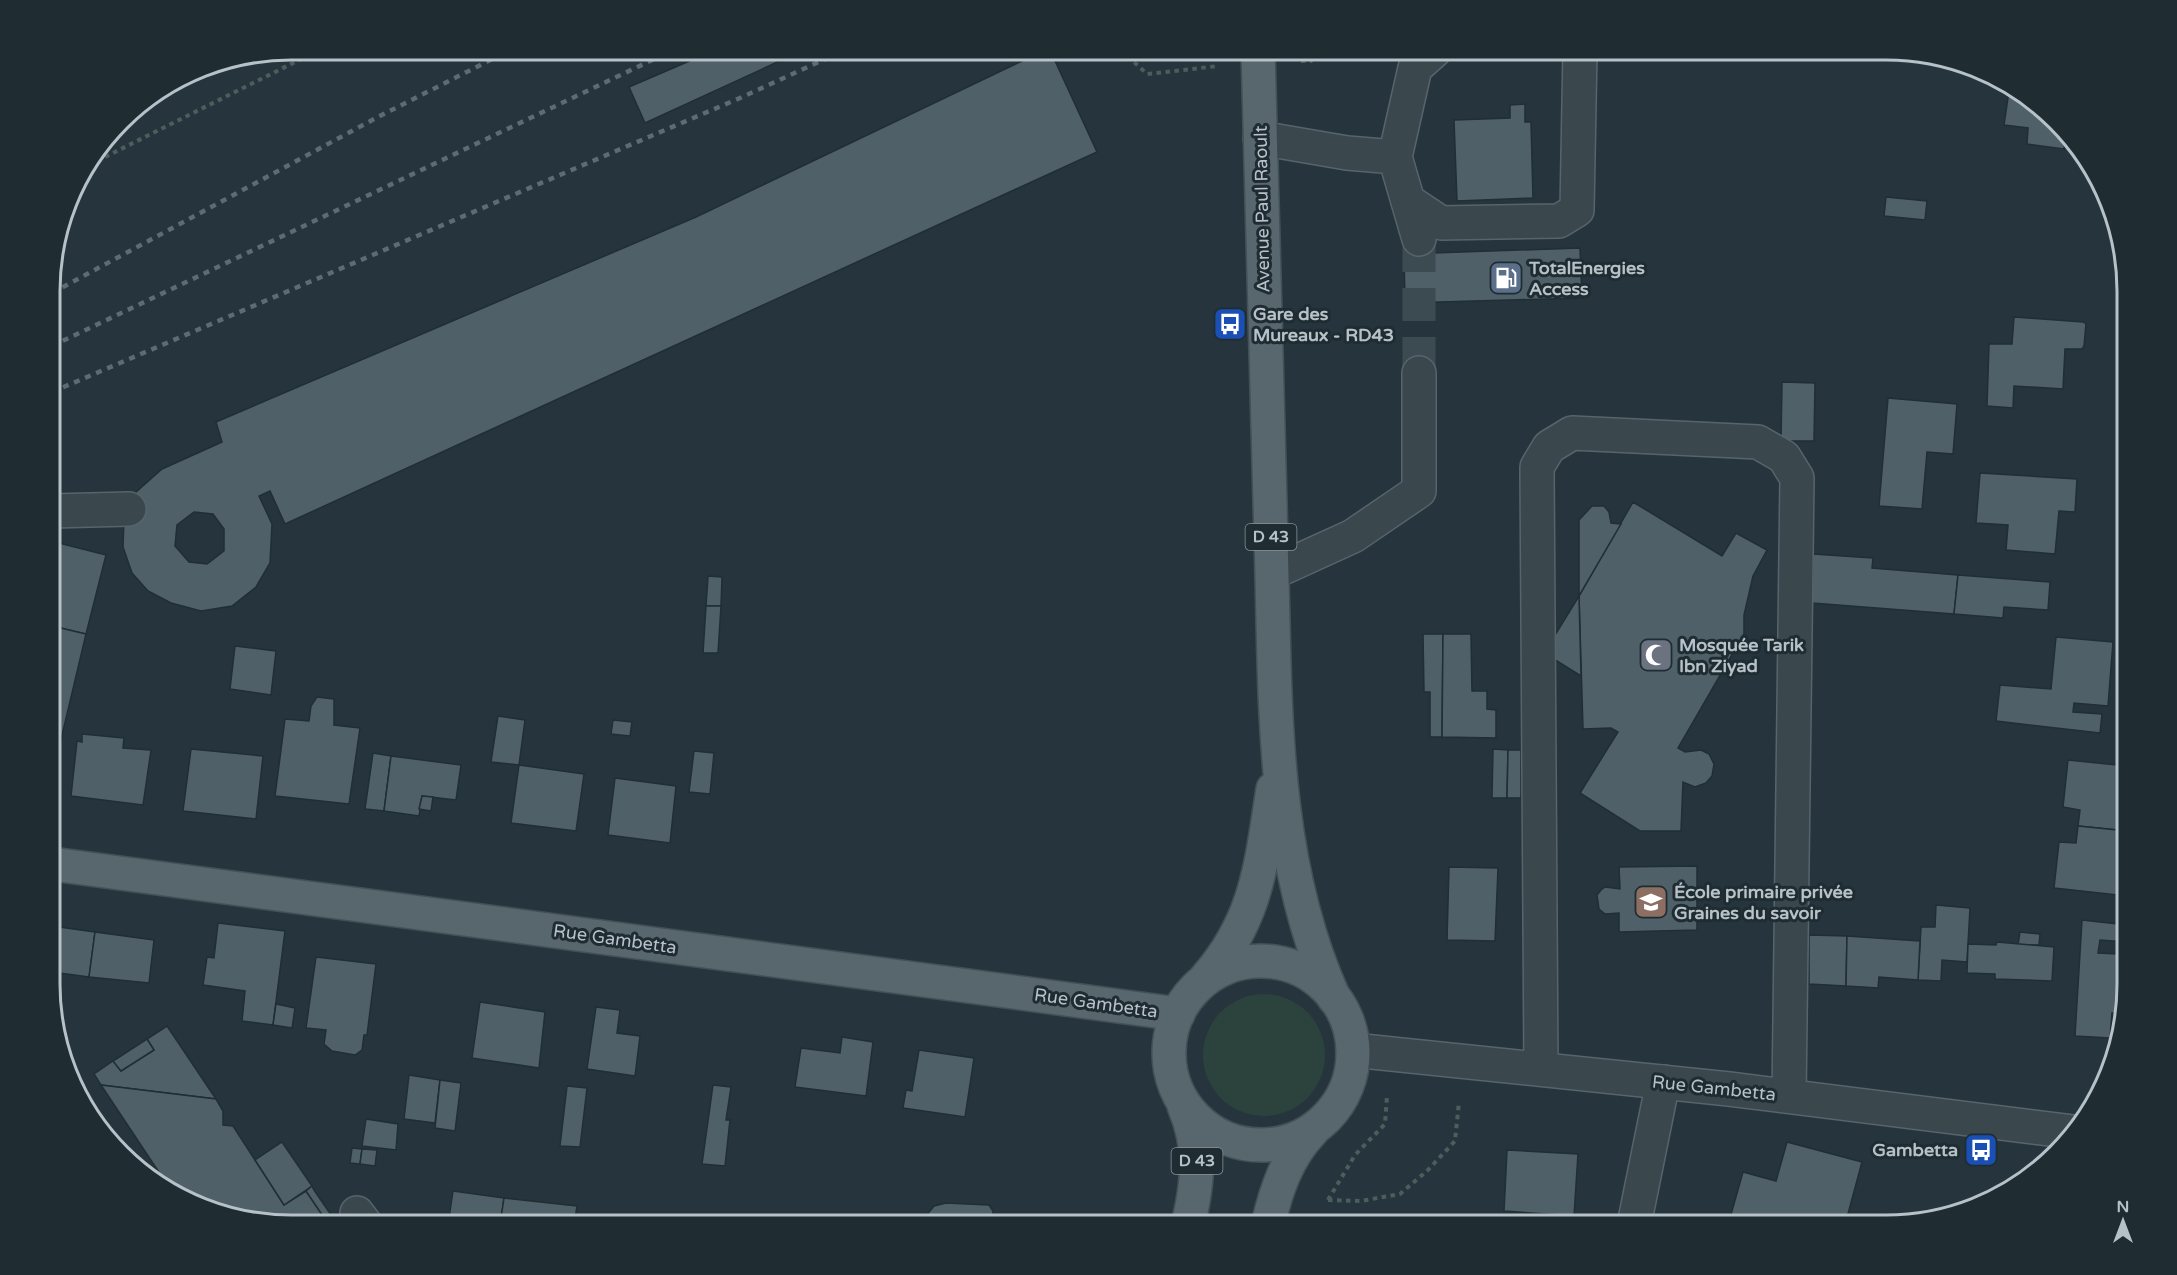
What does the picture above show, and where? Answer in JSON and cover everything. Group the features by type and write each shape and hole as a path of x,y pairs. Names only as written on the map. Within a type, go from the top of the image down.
{"main road":[{"name":"Avenue Paul Raoult","path":"1258,60 1278,764 1304,921 1318,964 1334,998"},
{"name":"Avenue Paul Raoult","path":"1200,985 1234,942 1248,913 1261,862 1278,764"},
{"name":"Rue Gambetta","path":"60,865 1178,1014"},
{"path":"1271,1215 1293,1154 1312,1131 1331,1114 1344,1093 1352,1069 1353,1050 1347,1020 1334,998 1306,973 1283,964 1258,961 1221,970 1200,985 1178,1014 1169,1050 1172,1076 1181,1099 1205,1126 1227,1139 1239,1142 1264,1146 1312,1131"},
{"name":"D 43","path":"1181,1099 1190,1119 1197,1171 1196,1192 1190,1215"}],"street":[{"path":"1419,239 1395,158 1415,68 1424,60"},
{"path":"1408,201 1441,223 1559,221 1577,210 1580,60"},
{"path":"1260,138 1347,153 1395,158"},
{"path":"1272,573 1353,536 1419,491 1419,373"},
{"path":"1540,1069 1537,467 1550,447 1572,434 1758,442 1784,457 1797,478 1789,1096"},
{"path":"60,511 129,509"},
{"name":"Rue Gambetta","path":"1353,1050 1789,1096 2064,1131"},
{"path":"1636,1215 1663,1082"}],"path":[{"path":"102,158 299,60"},
{"path":"1387,1097 1385,1124 1355,1155 1328,1200 1361,1201 1400,1194 1428,1170 1455,1141 1459,1098"}],"green space":[{"path":"1264,994 1287,999 1298,1004 1307,1012 1315,1021 1320,1032 1325,1055 1320,1078 1315,1089 1307,1098 1298,1106 1287,1111 1264,1116 1241,1111 1230,1106 1221,1098 1213,1089 1208,1078 1203,1055 1208,1032 1213,1021 1221,1012 1230,1004 1241,999"}],"building":[{"path":"692,60 782,60 645,123 629,87"},
{"path":"1024,60 1055,60 1097,152 285,524 270,491 259,496 272,524 270,563 256,587 232,606 201,611 171,603 148,591 132,573 123,547 124,518 135,493 162,469 222,442 216,422 696,217","holes":["194,512 213,514 224,529 224,551 207,564 189,562 175,546 177,525"]},
{"path":"2008,95 2038,117 2065,145 2064,149 2027,144 2028,128 2004,125"},
{"path":"1525,104 1525,122 1531,122 1533,198 1457,201 1454,120 1510,118 1510,105"},
{"path":"1886,197 1927,201 1925,220 1884,216"},
{"path":"1580,248 1582,298 1405,303 1404,254"},
{"path":"2014,317 2083,322 2086,324 2084,346 2082,349 2065,349 2063,389 2014,386 2013,408 1987,406 1989,344 2012,344"},
{"path":"1782,382 1815,383 1814,441 1781,441"},
{"path":"1888,398 1957,404 1953,454 1927,452 1922,509 1879,506"},
{"path":"1980,473 2077,479 2075,512 2059,511 2055,554 2006,550 2008,525 1976,523"},
{"name":"Mosquée Tarik Ibn Ziyad","path":"1633,502 1722,556 1736,533 1767,550 1753,576 1744,615 1744,634 1678,748 1685,752 1701,750 1709,754 1714,764 1712,776 1706,783 1695,787 1683,782 1681,831 1640,831 1580,793 1618,732 1611,728 1583,729 1579,596"},
{"path":"1592,506 1604,506 1609,512 1611,523 1621,524 1579,596 1579,520"},
{"path":"60,543 106,555 86,634 60,628"},
{"path":"1813,554 1873,558 1872,568 1958,575 1954,614 1812,603"},
{"path":"1958,575 2050,582 2048,610 2004,607 2003,618 1954,614"},
{"path":"708,576 722,577 721,606 706,606"},
{"path":"1579,596 1581,676 1544,653"},
{"path":"706,606 721,606 718,653 703,653"},
{"path":"60,628 86,634 60,744"},
{"path":"1423,634 1443,634 1442,737 1430,737 1430,692 1424,692"},
{"path":"1443,634 1471,634 1472,691 1487,691 1487,709 1496,710 1496,738 1442,737"},
{"path":"2056,637 2113,642 2108,706 2074,703 2073,712 2102,714 2100,733 1996,721 2000,685 2051,689"},
{"path":"235,646 276,651 271,695 230,689"},
{"path":"317,697 334,699 334,725 360,728 349,804 275,796 285,719 309,721 311,706"},
{"path":"498,716 525,720 519,765 491,762"},
{"path":"613,720 632,722 630,736 611,734"},
{"path":"82,734 124,738 123,748 151,750 143,805 71,796 77,741 82,742"},
{"path":"191,749 263,756 256,819 183,811"},
{"path":"1493,749 1508,750 1507,798 1492,798"},
{"path":"1508,750 1521,750 1521,798 1507,798"},
{"path":"694,751 714,753 710,794 689,792"},
{"path":"373,753 391,756 384,811 365,809"},
{"path":"391,756 461,765 456,800 422,796 419,816 384,811"},
{"path":"2068,760 2117,765 2117,830 2078,826 2080,810 2063,807"},
{"path":"519,765 584,774 576,831 511,823"},
{"path":"615,778 676,786 670,843 608,835"},
{"path":"422,796 433,797 431,811 419,809"},
{"path":"2078,826 2117,830 2117,895 2054,888 2059,842 2076,843"},
{"path":"1697,866 1697,930 1619,932 1619,913 1605,914 1599,909 1597,895 1601,890 1605,887 1620,889 1619,867"},
{"path":"1449,867 1498,868 1495,941 1447,940"},
{"path":"1936,905 1970,908 1967,962 1942,960 1941,981 1918,980 1921,927 1935,927"},
{"path":"2082,920 2117,924 2117,941 2100,940 2098,953 2117,954 2115,1013 2112,1013 2110,1038 2075,1036"},
{"path":"218,923 285,931 273,1025 242,1021 245,991 203,985 207,957 214,958"},
{"path":"60,927 95,932 89,977 60,973"},
{"path":"95,932 154,940 149,983 89,977"},
{"path":"2020,932 2040,934 2039,945 2018,945"},
{"path":"1809,935 1847,936 1846,986 1809,984"},
{"path":"1847,936 1920,941 1918,980 1879,977 1878,988 1846,986"},
{"path":"1997,942 2054,947 2052,981 1995,979 1995,974 1967,973 1968,944 1996,945"},
{"path":"316,957 376,964 367,1035 364,1035 362,1050 355,1055 332,1051 324,1044 326,1030 306,1028"},
{"path":"480,1002 545,1012 539,1068 472,1058"},
{"path":"276,1004 295,1008 292,1028 273,1025"},
{"path":"596,1007 620,1010 617,1033 640,1036 635,1076 587,1069"},
{"path":"167,1026 216,1099 101,1085 94,1074 113,1061 121,1071 154,1050 147,1039"},
{"path":"842,1037 873,1042 866,1096 795,1087 801,1048 840,1053"},
{"path":"147,1039 154,1050 121,1071 113,1061"},
{"path":"919,1050 974,1058 965,1117 903,1108 906,1090 912,1091"},
{"path":"409,1075 440,1080 435,1123 404,1119"},
{"path":"440,1080 461,1083 455,1131 435,1128"},
{"path":"101,1085 216,1099 223,1111 223,1125 233,1126 284,1205 306,1191 322,1215 276,1215 246,1211 217,1203 189,1191 160,1174"},
{"path":"713,1085 731,1087 726,1120 730,1120 725,1166 702,1164"},
{"path":"567,1086 587,1088 580,1147 560,1146"},
{"path":"366,1119 398,1124 396,1150 362,1146"},
{"path":"282,1142 312,1186 284,1205 255,1160"},
{"path":"1787,1142 1862,1162 1848,1215 1731,1215 1743,1172 1776,1181"},
{"path":"352,1148 362,1149 360,1164 350,1163"},
{"path":"362,1149 377,1150 375,1166 360,1164"},
{"path":"1507,1150 1578,1154 1574,1215 1504,1211"},
{"path":"312,1186 331,1215 322,1215 306,1191"},
{"path":"453,1191 504,1198 501,1215 449,1215"},
{"path":"504,1198 577,1206 576,1215 501,1215"},
{"path":"946,1203 989,1205 993,1215 927,1215 934,1206"}],"tunnel":[{"path":"1419,239 1419,373"}],"railway":[{"path":"60,289 376,118 490,60"},
{"path":"60,342 652,60"},
{"path":"60,389 740,98 823,60"}],"place":[{"name":"TotalEnergies Access","path":"1506,278"},
{"name":"Gare des Mureaux - RD43","path":"1230,324"},
{"name":"Mosquée Tarik Ibn Ziyad","path":"1656,655"},
{"name":"École primaire privée Graines du savoir","path":"1651,902"},
{"name":"Gambetta","path":"1981,1150"}]}
